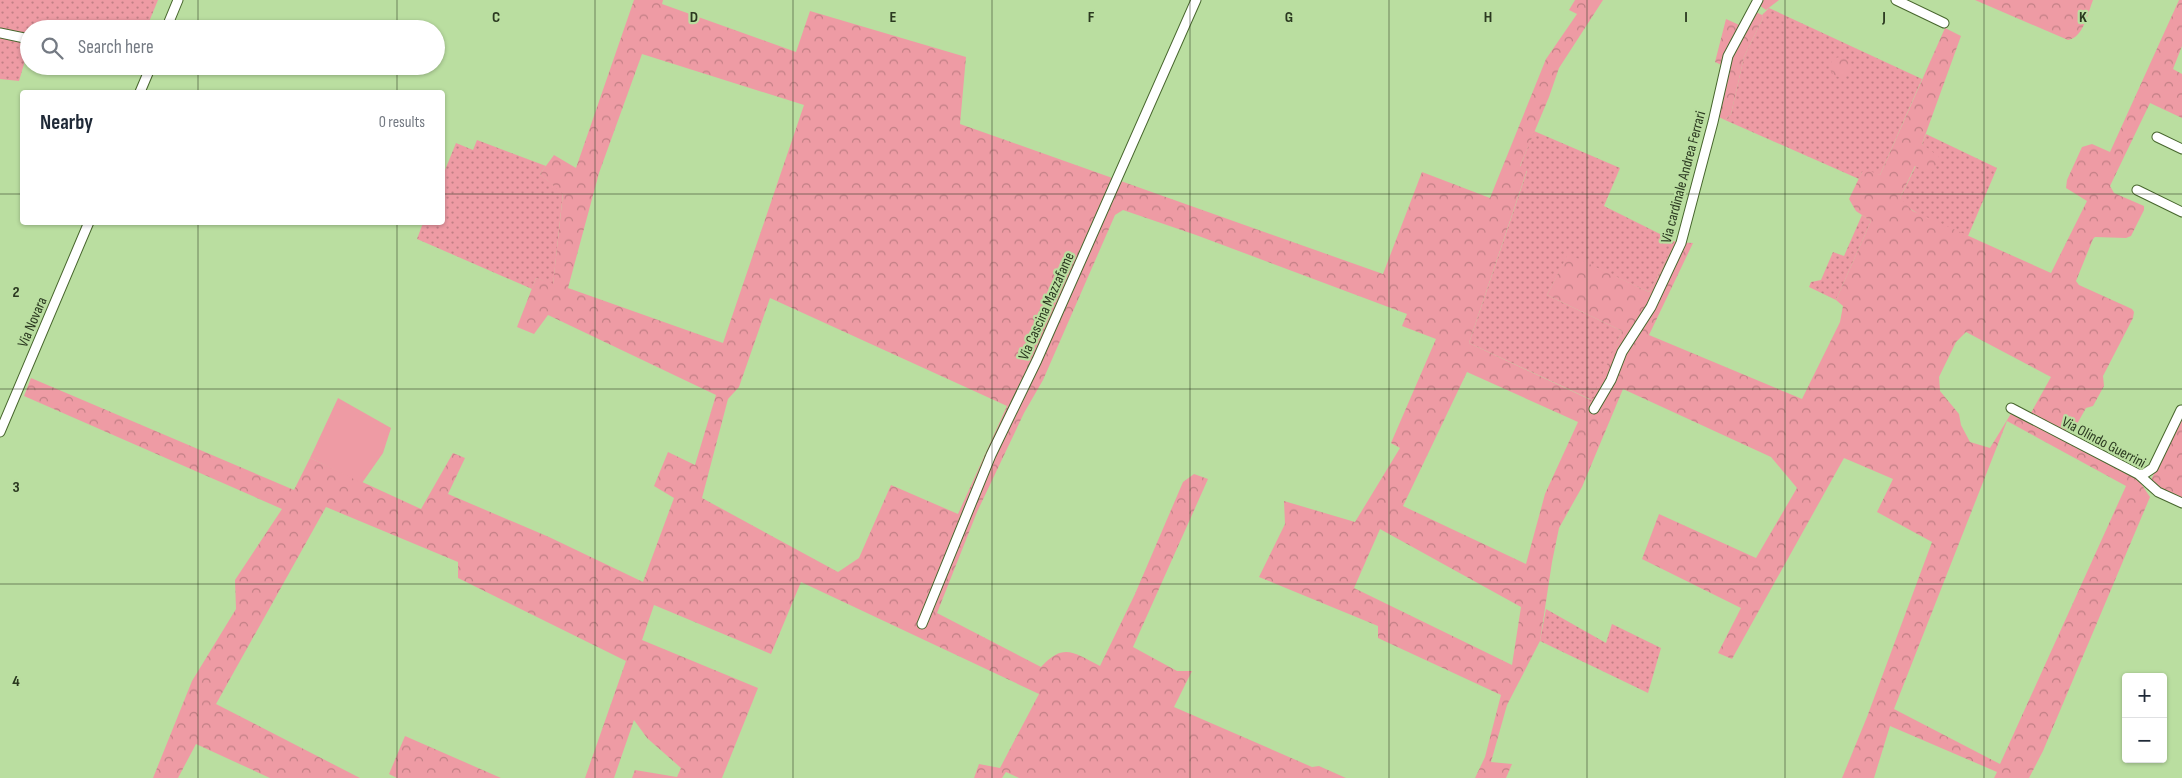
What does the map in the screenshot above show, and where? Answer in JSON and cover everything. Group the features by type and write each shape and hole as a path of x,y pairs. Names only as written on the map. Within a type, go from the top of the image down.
{"street":[{"path":"170,20 178,0"},
{"name":"Via Cascina Mazzafame","path":"922,624 990,455 1037,360 1196,0"},
{"name":"Via cardinale Andrea Ferrari","path":"1594,409 1612,380 1622,352 1646,316 1680,246 1711,131 1728,54 1758,0"},
{"path":"1896,0 1944,23"},
{"path":"0,33 20,37"},
{"path":"141,90 147,75"},
{"path":"2157,137 2182,149"},
{"path":"2137,190 2182,212"},
{"name":"Via Novara","path":"0,432 87,225"},
{"name":"Via Olindo Guerrini","path":"2010,408 2138,474 2158,492 2182,503"},
{"path":"2138,474 2144,474 2153,468 2181,410"}],"green space":[{"path":"0,0 158,0 150,20 20,20 21,75 19,81 0,79"},
{"path":"634,0 663,0 662,4 796,52 810,11 966,57 960,124 1383,274 1422,172 1490,198 1546,59 1577,14 1569,10 1575,0 1603,0 1559,68 1520,166 1527,170 1469,343 1591,400 1622,331 1547,295 1568,254 1649,292 1676,242 1693,243 1649,335 1802,399 1840,322 1843,306 1836,300 1871,221 1856,211 1849,199 1865,169 1880,175 1945,28 1961,36 1922,144 1940,159 1931,173 1915,166 1900,198 1913,211 2051,273 2087,201 2066,188 2067,180 2082,147 2092,144 2110,152 2179,0 2182,0 2182,46 2173,69 2182,74 2182,118 2150,103 2110,186 2114,193 2144,206 2144,210 2131,236 2126,238 2095,237 2093,239 2076,281 2079,285 2132,309 2134,312 2133,318 2103,376 2104,386 2093,406 2086,408 2077,424 2059,434 2138,479 2150,497 2043,751 2029,778 1994,778 1997,772 1890,726 1874,778 1842,778 1867,717 1932,542 1877,512 1893,479 1844,458 1732,659 1718,653 1741,608 1642,559 1659,514 1756,558 1797,488 1771,457 1623,389 1582,487 1559,528 1540,641 1507,705 1491,762 1512,764 1506,778 1475,778 1485,757 1501,695 1378,638 1378,626 1259,577 1285,524 1284,501 1355,522 1400,448 1391,443 1436,339 1402,326 1407,314 1196,235 1123,210 1115,215 1043,380 1024,413 977,512 937,613 1041,667 1056,654 1063,652 1076,654 1100,666 1135,594 1183,482 1194,474 1208,479 1133,647 1177,671 1192,671 1174,707 1312,767 1319,766 1346,778 1019,778 1006,772 1002,778 974,778 979,764 1000,768 1039,694 801,582 771,654 654,605 642,640 758,688 722,778 632,778 635,770 677,777 681,768 647,738 634,720 614,778 585,778 626,661 458,578 458,562 326,507 216,704 360,778 270,778 196,744 178,778 153,778 192,681 236,609 235,580 282,509 24,396 31,378 294,490 310,458 421,509 453,453 465,458 448,494 549,537 643,582 674,498 654,486 668,452 695,465 716,395 548,315 534,334 517,327 536,278 553,284 563,194 540,174 554,155 576,168","holes":["642,54 804,105 723,343 568,288 599,173","770,298 1007,406 958,514 891,485 859,558 838,572 702,498 728,399 739,387","1966,332 2051,377 2027,420 2012,412 1990,448 1970,442 1961,425 1959,414 1940,391 1939,377 1956,342","1467,372 1578,422 1545,494 1526,564 1403,506","2007,421 2126,486 2000,764 1894,709","1380,529 1521,607 1512,665 1354,588"]},
{"path":"1762,0 1779,0 1766,10 1759,5"},
{"path":"1975,0 2093,0 2087,18 2078,35 2068,40"},
{"path":"1769,8 1922,79 1880,175 1862,172 1859,179 1725,120 1731,114 1744,57 1763,18 1762,15"},
{"path":"1756,12 1762,15 1763,18 1744,57 1731,114 1725,120 1717,116 1728,68 1715,62 1726,19 1746,28"},
{"path":"1836,57 1844,57 1850,63 1850,71 1844,77 1836,77 1830,71 1830,63"},
{"path":"1534,131 1620,168 1604,206 1676,242 1649,292 1568,255 1547,295 1622,331 1592,400 1469,343 1527,171 1520,167"},
{"path":"1926,134 1997,168 1968,236 1912,210 1900,198 1925,147 1922,144"},
{"path":"477,140 546,166 540,174 563,193 553,285 536,278 532,289 417,239 422,225 445,225 445,170 456,143 473,150"},
{"path":"1862,215 1871,221 1836,300 1809,287 1811,282 1821,280 1833,252 1844,256"},
{"path":"338,398 391,428 383,453 362,483 310,458"},
{"path":"2182,415 2182,500 2160,490 2150,482"},
{"path":"1546,609 1606,643 1612,624 1661,648 1648,693 1540,641"},
{"path":"405,736 501,778 397,778 389,774"}]}
